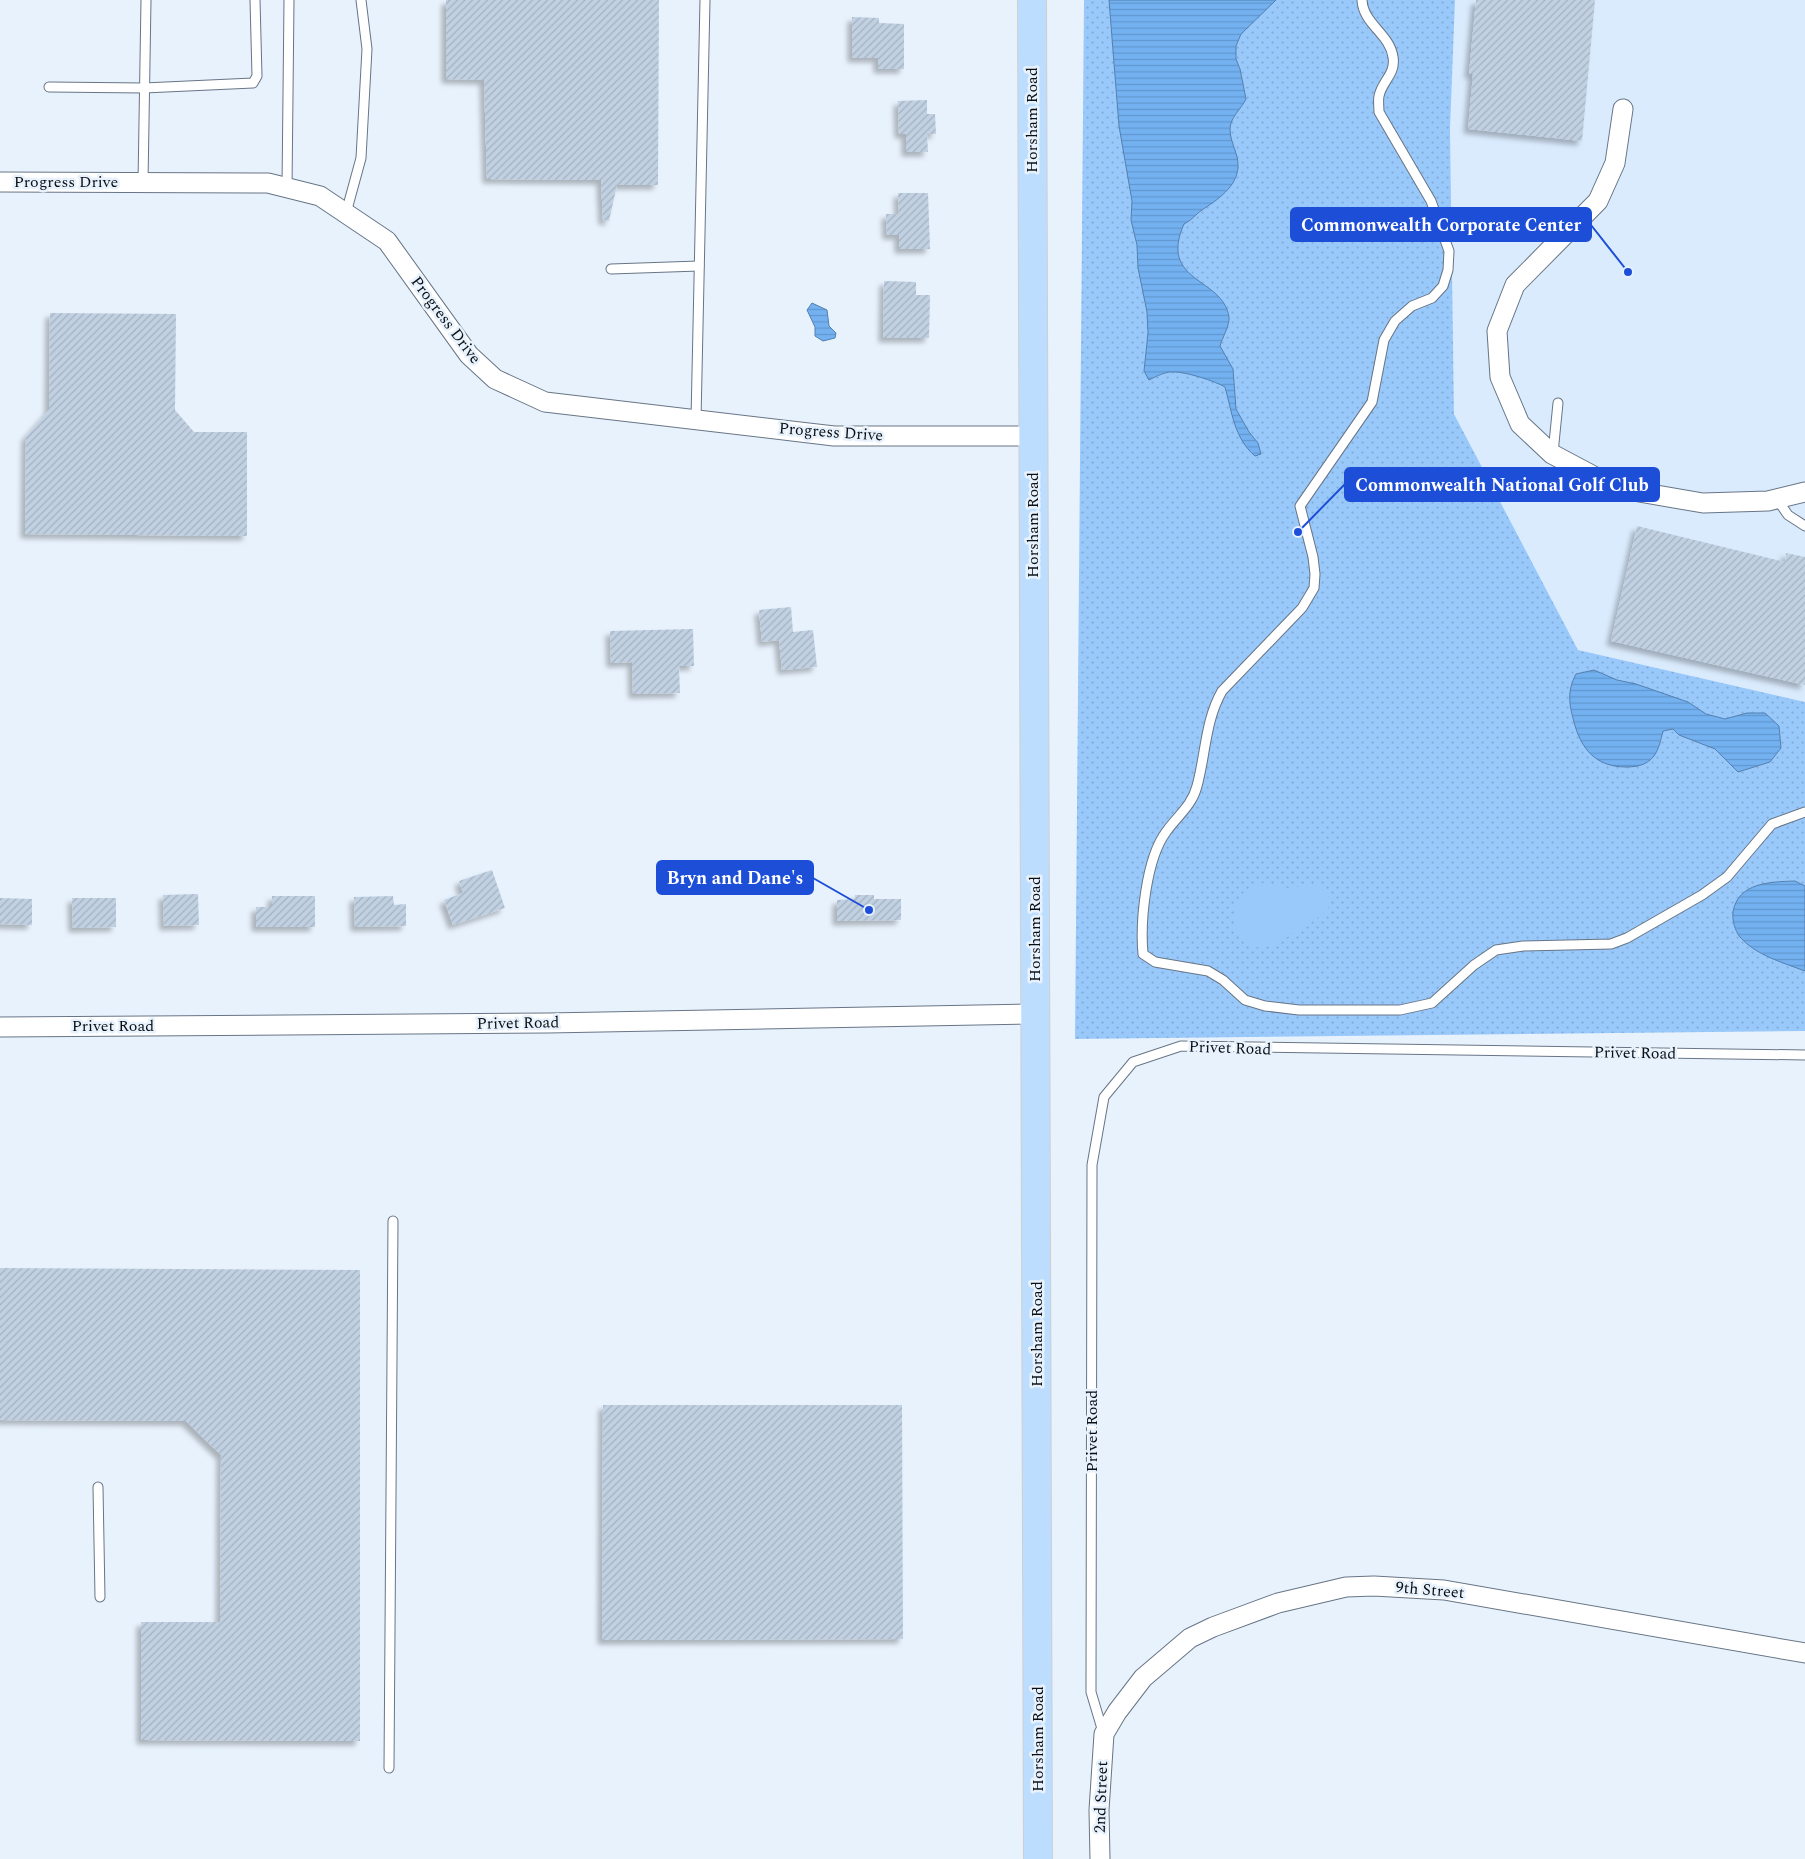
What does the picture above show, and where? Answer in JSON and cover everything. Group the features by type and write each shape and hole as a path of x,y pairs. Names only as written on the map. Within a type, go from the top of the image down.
{"main road":[{"name":"Horsham Road","path":"1032,0 1038,1859"}],"street":[{"path":"1623,110 1615,163 1598,201 1515,285 1497,331 1500,377 1520,424 1552,454 1616,488 1703,504 1777,499 1805,492"},
{"name":"Progress Drive","path":"0,182 268,183 320,196 387,241 469,355 495,379 545,402 834,436 1032,436"},
{"name":"Privet Road","path":"0,1026 548,1023 1036,1014"},
{"name":"9th Street","path":"1104,1734 1117,1712 1143,1678 1190,1638 1213,1627 1278,1603 1346,1587 1374,1586 1444,1590 1805,1653"},
{"name":"2nd Street","path":"1100,1859 1099,1810 1104,1734"}],"lane":[{"path":"143,183 146,0"},
{"path":"49,88 144,88 253,83 257,76 255,0"},
{"path":"287,188 289,0"},
{"path":"346,214 361,158 367,49 361,0"},
{"path":"696,420 705,0"},
{"path":"1362,0 1368,21 1389,45 1393,55 1394,69 1379,96 1379,112 1431,201 1449,251 1448,270 1443,286 1432,298 1412,306 1395,321 1384,340 1372,402 1300,506 1313,557 1314,588 1302,608 1222,691 1213,708 1197,786 1190,804 1166,832 1156,849 1142,914 1143,954 1155,962 1208,971 1223,980 1245,1000 1264,1006 1299,1010 1400,1010 1432,1003 1474,965 1496,950 1523,946 1611,944 1627,938 1702,895 1727,877 1772,824 1804,812"},
{"path":"611,270 699,266"},
{"path":"1552,454 1558,403"},
{"path":"1777,499 1788,515 1805,526"},
{"name":"Privet Road","path":"1104,1734 1091,1692 1092,1165 1104,1097 1133,1062 1181,1046 1805,1055"},
{"path":"389,1768 393,1221"},
{"path":"98,1487 100,1597"}],"shaded area":[{"path":"1084,0 1455,0 1450,129 1454,414 1578,650 1805,702 1805,1031 1075,1039"},
{"path":"1109,0 1276,0 1241,34 1236,46 1236,59 1246,99 1230,125 1231,139 1238,162 1237,174 1225,192 1184,224 1178,243 1179,258 1185,269 1216,294 1224,304 1229,317 1220,346 1233,369 1236,409 1249,432 1258,443 1261,454 1255,456 1242,441 1238,433 1225,387 1200,377 1180,372 1165,373 1149,380 1144,371 1148,333 1147,312 1138,268 1137,245 1131,220 1132,201 1119,126"},
{"path":"1455,0 1805,0 1805,702 1578,650 1454,414 1450,129"},
{"path":"812,303 827,310 829,326 836,333 835,338 823,341 815,336 815,327 807,310"},
{"path":"1594,670 1617,680 1636,684 1688,702 1706,714 1725,719 1747,713 1765,713 1779,726 1781,748 1770,762 1738,772 1715,749 1679,735 1673,729 1663,731 1656,753 1645,763 1626,767 1606,764 1591,755 1581,740 1574,722 1570,703 1571,686 1576,674"},
{"path":"1795,881 1805,886 1805,971 1770,958 1754,949 1738,935 1733,918 1736,902 1748,889 1766,883"},
{"path":"1263,883 1287,888 1319,885 1328,895 1328,908 1313,921 1278,943 1265,947 1254,946 1244,941 1238,932 1235,921 1235,909 1240,898 1249,889"}],"building":[{"path":"446,0 659,0 658,185 617,185 609,221 603,220 601,180 487,179 484,80 446,79"},
{"path":"1476,0 1595,0 1582,141 1468,129 1473,74 1469,74"},
{"path":"852,17 879,18 879,23 904,24 904,69 878,69 878,58 852,58"},
{"path":"927,100 927,114 935,114 936,134 927,134 928,152 906,152 906,134 899,134 898,101"},
{"path":"898,193 928,193 930,249 899,249 899,235 887,235 886,214 899,214"},
{"path":"884,281 916,282 916,295 930,295 929,338 883,338"},
{"path":"50,313 176,314 175,410 194,432 247,432 247,536 25,534 26,437 49,410"},
{"path":"1637,526 1785,562 1786,553 1805,557 1805,685 1611,641"},
{"path":"791,607 793,632 813,630 817,667 782,670 779,640 762,642 759,610"},
{"path":"693,629 694,666 679,666 680,693 633,694 632,662 611,663 610,631"},
{"path":"492,870 505,908 453,925 444,900 463,893 459,881"},
{"path":"198,894 199,925 164,926 163,895"},
{"path":"855,895 874,895 874,899 901,899 901,920 837,921 837,900 855,899"},
{"path":"272,896 315,896 315,927 256,927 256,907 272,907"},
{"path":"393,896 394,905 406,904 406,926 355,927 354,897"},
{"path":"0,898 32,899 32,925 0,924"},
{"path":"72,898 116,898 116,927 73,928"},
{"path":"0,1268 360,1270 360,1741 141,1740 141,1622 220,1622 221,1455 186,1421 0,1420"},
{"path":"603,1405 902,1405 903,1639 602,1640"}],"place":[{"name":"Commonwealth Corporate Center","path":"1628,272"},
{"name":"Commonwealth National Golf Club","path":"1298,532"},
{"name":"Bryn and Dane's","path":"869,910"}]}
